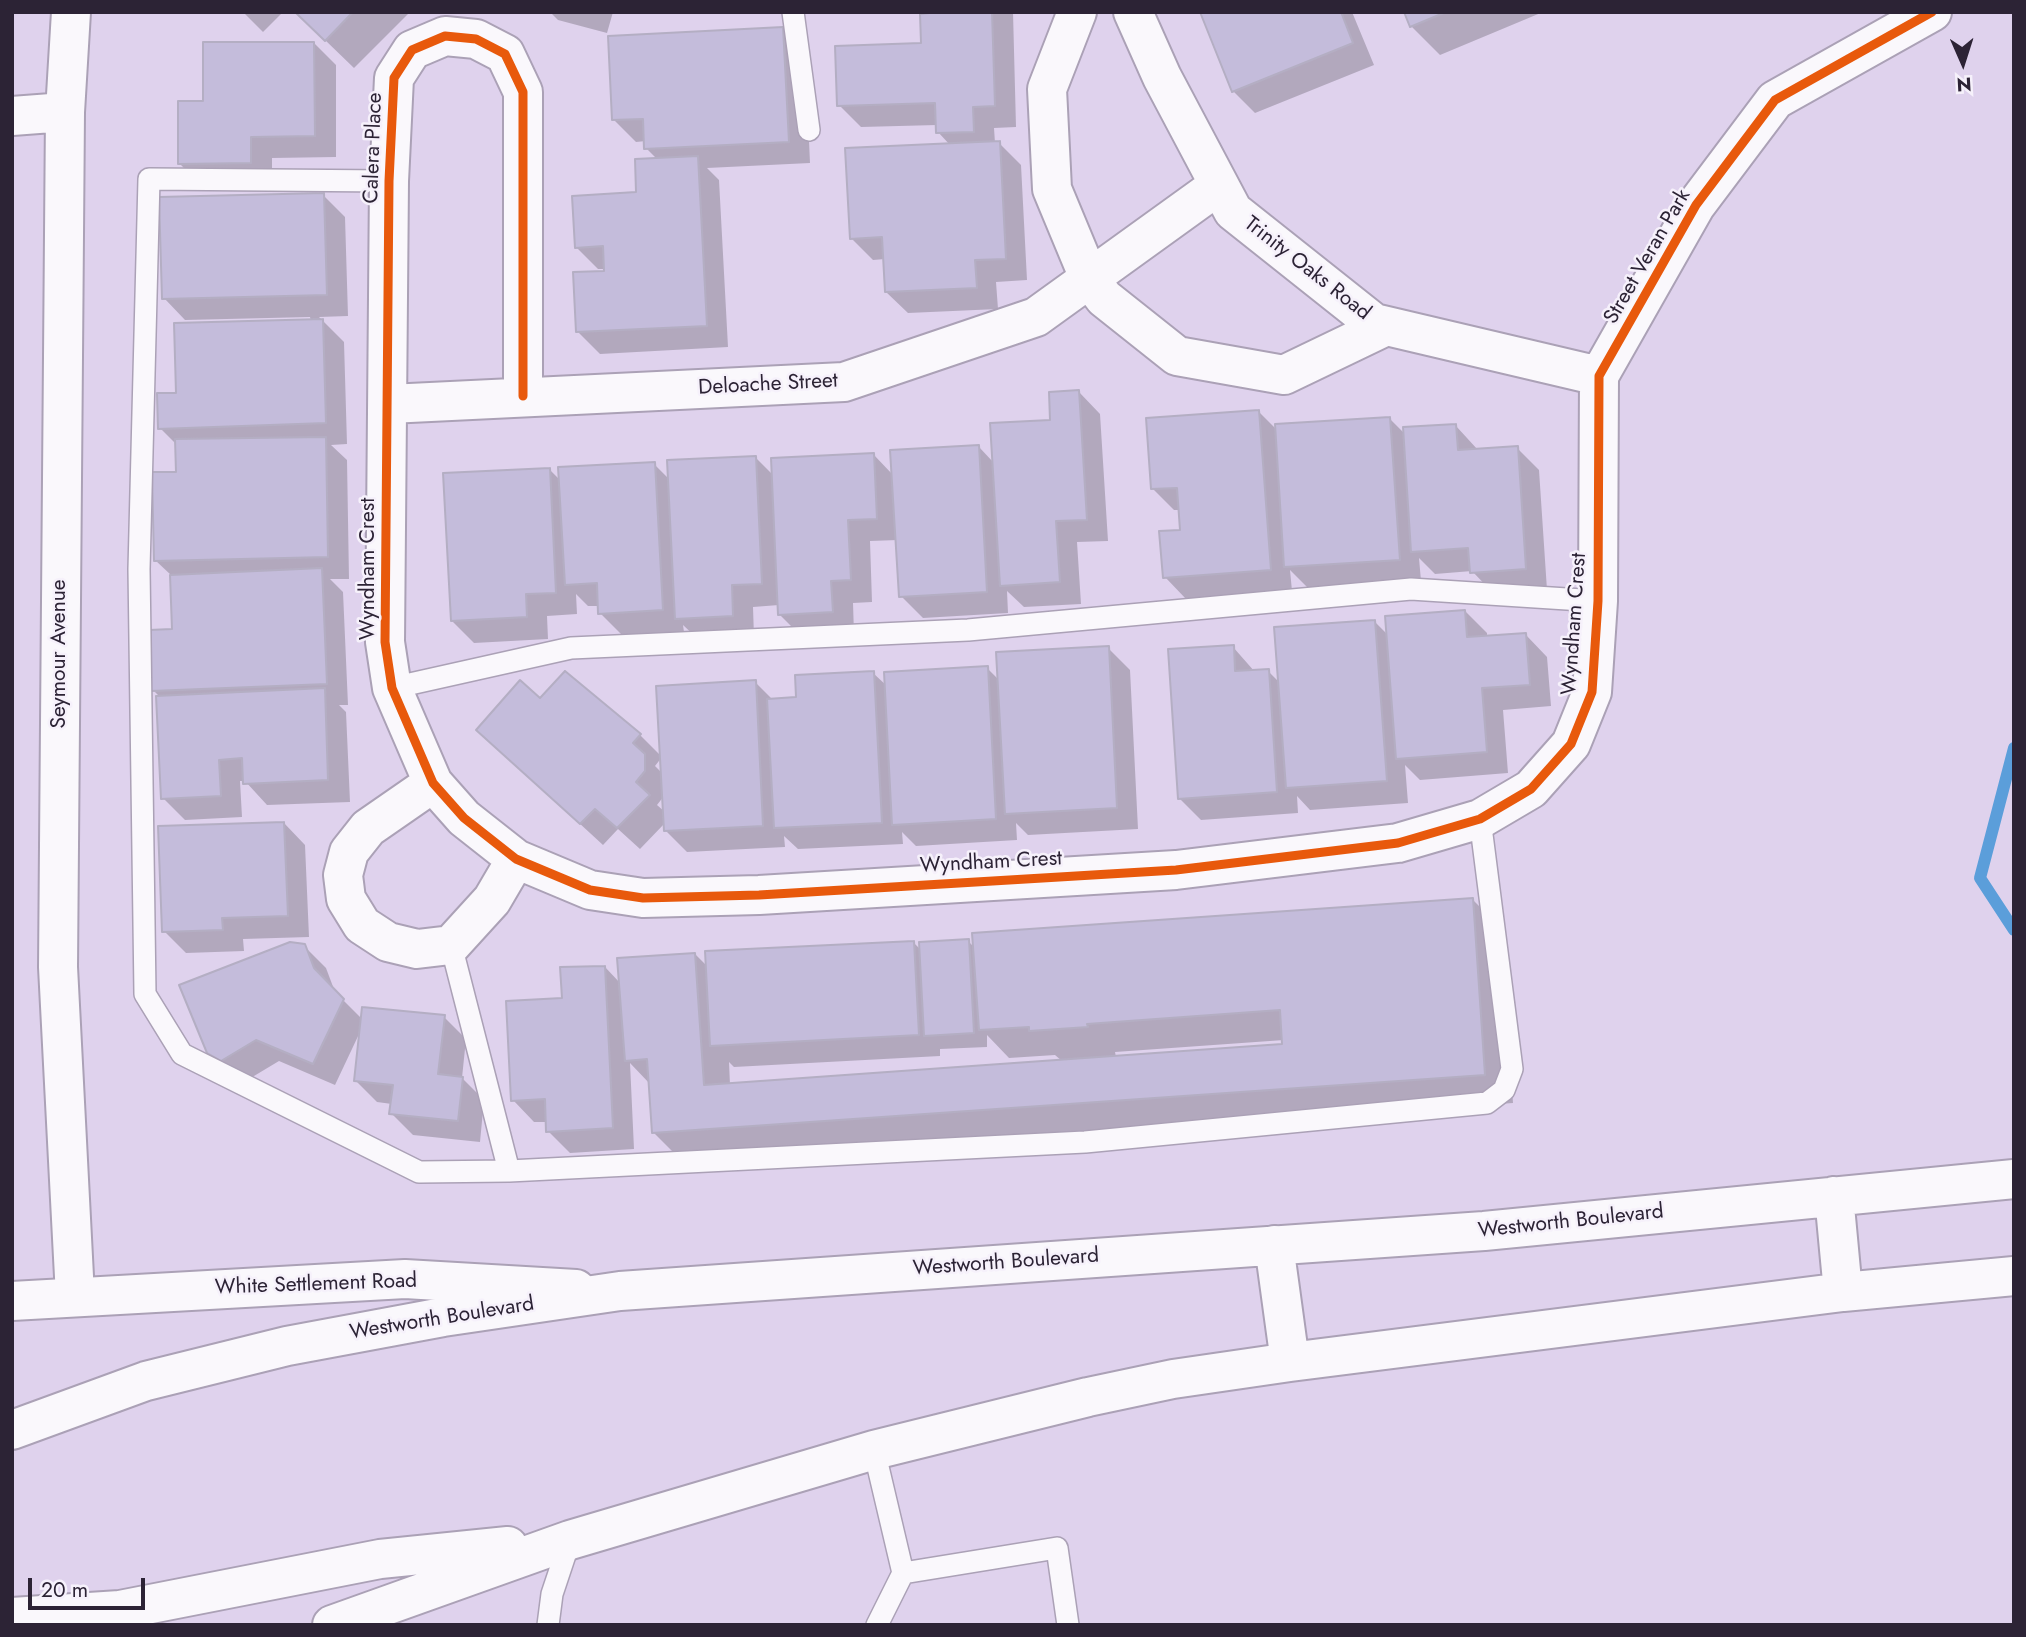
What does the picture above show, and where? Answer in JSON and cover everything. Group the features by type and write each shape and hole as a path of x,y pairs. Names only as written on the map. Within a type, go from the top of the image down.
{"street":[{"name":"Seymour Avenue","path":"71,12 65,112 58,967 75,1296"},
{"path":"1077,12 1046,89 1052,189 1089,278 1104,298 1177,356 1284,375 1386,326"},
{"name":"Trinity Oaks Road","path":"1133,12 1162,77 1233,211 1374,323 1599,376"},
{"name":"Street Veran Park","path":"1599,376 1696,205 1775,100 1932,12"},
{"name":"Calera Place","path":"389,404 389,181 394,78 412,50 445,36 476,39 505,54 523,92 523,396"},
{"path":"12,116 65,112"},
{"name":"Deloache Street","path":"389,404 844,382 1036,317 1219,185"},
{"name":"Wyndham Crest","path":"389,404 385,617 393,688 433,783 464,818 516,859 590,890 643,898 760,895 1176,870 1398,843 1480,819 1531,789 1571,744 1592,692 1598,601 1599,376"},
{"path":"433,783 368,828 349,852 343,875 346,899 362,925 388,942 416,949 451,945 492,900 516,859"},
{"name":"Westworth Boulevard","path":"12,1430 146,1381 287,1346 443,1317 620,1291 1484,1231 2014,1179"},
{"path":"1834,1196 1843,1292"},
{"path":"1274,1245 1290,1362"},
{"path":"332,1625 570,1540 874,1450 1100,1394 1173,1379 1290,1362 1843,1292 2014,1276"},
{"name":"White Settlement Road","path":"12,1301 405,1279 620,1291"},
{"path":"12,1617 120,1610 380,1559 570,1540"}],"lane":[{"path":"793,12 809,130"},
{"path":"389,181 149,179 139,569 145,994 182,1054 419,1172 509,1171 1085,1142 1487,1103 1504,1090 1512,1069 1480,819"},
{"path":"393,688 571,648 968,630 1411,589 1598,601"},
{"path":"451,945 509,1171"},
{"path":"874,1450 903,1573 877,1625"},
{"path":"548,1625 552,1594 570,1540"},
{"path":"903,1573 1058,1548 1068,1625"}],"building":[{"path":"295,12 353,12 325,41"},
{"path":"992,12 995,106 973,107 974,132 936,133 935,103 837,106 835,46 921,43 920,14"},
{"path":"1200,12 1341,12 1353,43 1232,92"},
{"path":"1404,12 1446,12 1410,27"},
{"path":"783,27 789,142 644,149 643,119 612,120 608,36"},
{"path":"203,42 314,42 315,136 251,137 251,163 178,164 178,101 203,101"},
{"path":"1000,141 1006,259 975,260 977,288 885,292 882,237 850,239 845,148"},
{"path":"698,156 707,326 576,332 573,272 604,271 603,246 575,248 572,196 636,192 635,159"},
{"path":"324,193 327,295 162,299 159,197"},
{"path":"323,319 326,423 158,429 157,393 176,393 174,323"},
{"path":"1079,390 1087,520 1056,521 1060,582 1000,586 990,423 1050,420 1049,392"},
{"path":"1259,410 1271,570 1163,578 1159,531 1180,530 1177,488 1151,489 1146,418"},
{"path":"1390,417 1400,560 1284,567 1275,424"},
{"path":"1456,424 1458,450 1518,446 1526,569 1470,573 1468,548 1411,552 1403,427"},
{"path":"326,437 328,557 154,561 152,472 176,472 175,439"},
{"path":"979,445 987,592 899,597 890,450"},
{"path":"874,453 877,519 848,520 851,580 831,581 833,612 778,615 771,458"},
{"path":"756,456 762,584 732,585 733,616 675,619 667,460"},
{"path":"655,462 663,610 598,614 597,583 565,585 558,467"},
{"path":"550,468 556,593 526,594 527,617 451,621 443,473"},
{"path":"322,568 327,684 151,691 149,630 172,629 170,575"},
{"path":"1465,610 1467,637 1526,633 1530,685 1482,688 1487,752 1396,759 1385,616"},
{"path":"1375,620 1387,781 1286,788 1274,627"},
{"path":"1234,645 1235,671 1269,669 1277,792 1178,799 1168,649"},
{"path":"1109,646 1117,808 1005,814 996,652"},
{"path":"988,666 996,819 892,825 884,672"},
{"path":"565,671 641,734 633,743 645,754 645,771 636,782 650,795 617,828 595,809 580,824 476,730 520,680 540,698"},
{"path":"874,671 882,823 774,828 767,699 796,697 795,675"},
{"path":"756,680 763,826 664,831 656,686"},
{"path":"325,688 328,780 243,784 242,758 219,760 221,796 161,799 156,696"},
{"path":"284,822 288,916 222,918 223,930 162,932 158,826"},
{"path":"1473,898 1485,1075 652,1133 647,1059 625,1061 617,958 695,953 704,1085 1282,1044 1280,1010 1087,1024 1088,1027 1029,1031 1029,1027 979,1030 972,933"},
{"path":"969,939 974,1033 924,1036 919,942"},
{"path":"914,941 919,1035 710,1046 705,951"},
{"path":"290,942 305,944 314,968 344,999 313,1064 256,1040 221,1061 207,1053 179,985"},
{"path":"605,966 613,1128 546,1132 545,1099 511,1101 506,1001 562,998 560,967"},
{"path":"362,1007 445,1015 438,1074 463,1077 458,1121 389,1114 393,1085 354,1081"}],"waterway":[{"path":"2014,748 1980,878 2014,930"}],"cycle path":[{"path":"523,396 523,92 505,54 476,39 445,36 412,50 394,78 389,181 385,642 392,688 433,783 464,818 516,859 590,890 643,898 759,895 1176,870 1398,843 1480,819 1531,789 1571,744 1592,692 1598,601 1599,376 1696,205 1775,100 1932,12"}]}
